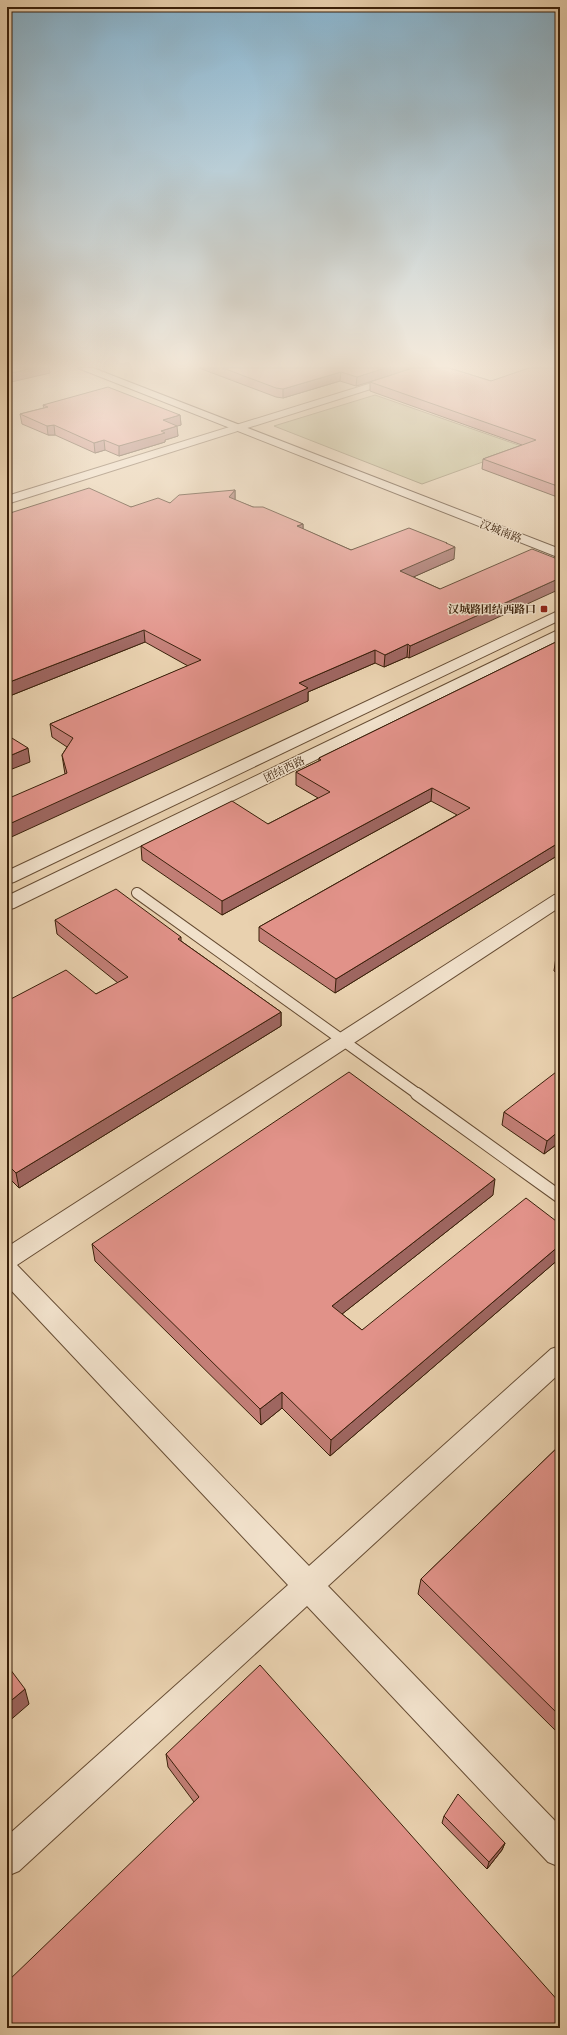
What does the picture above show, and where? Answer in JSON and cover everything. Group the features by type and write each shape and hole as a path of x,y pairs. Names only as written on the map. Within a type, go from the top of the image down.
{"street":[{"path":"7,500 127,463"},
{"name":"汉城南路","path":"333,463 560,554"},
{"name":"汉城南路","path":"340,463 560,546"},
{"name":"团结西路","path":"7,878 560,614"},
{"name":"团结西路","path":"7,904 560,634"},
{"path":"7,1259 560,899"},
{"path":"7,1270 560,1850"},
{"path":"7,1859 560,1357"}],"lane":[{"path":"137,893 560,1197"}],"shaded area":[{"path":"368,463 480,463 422,484"}],"building":[{"path":"494,463 560,463 560,487"},
{"path":"89,488 131,507 158,498 170,503 179,495 235,490 229,497 253,507 263,507 303,524 297,526 351,550 409,528 455,547 400,571 440,589 532,549 560,560 560,578 410,646 408,644 385,655 375,650 299,683 308,688 7,825 7,799 67,773 62,755 73,738 50,724 201,660 144,630 7,683 7,514"},
{"path":"560,640 560,842 336,979 259,927 470,808 432,788 222,901 141,846 232,801 268,824 330,792 296,772 321,760 319,758"},
{"path":"7,735 28,748 7,757"},
{"path":"116,889 181,937 178,939 281,1012 16,1173 7,1164 7,1001 66,970 96,994 128,977 55,920"},
{"path":"560,1069 560,1130 547,1141 504,1112"},
{"path":"349,1072 495,1179 332,1306 362,1330 526,1198 560,1224 560,1245 331,1440 282,1392 260,1409 92,1244"},
{"path":"560,1445 560,1716 421,1579"},
{"path":"7,1665 25,1689 7,1704"},
{"path":"260,1665 560,2003 560,2028 7,2028 7,1982 199,1797 166,1754"},
{"path":"458,1794 505,1843 489,1862 444,1816"}],"place":[{"name":"汉城路团结西路口","path":"544,609"}]}
